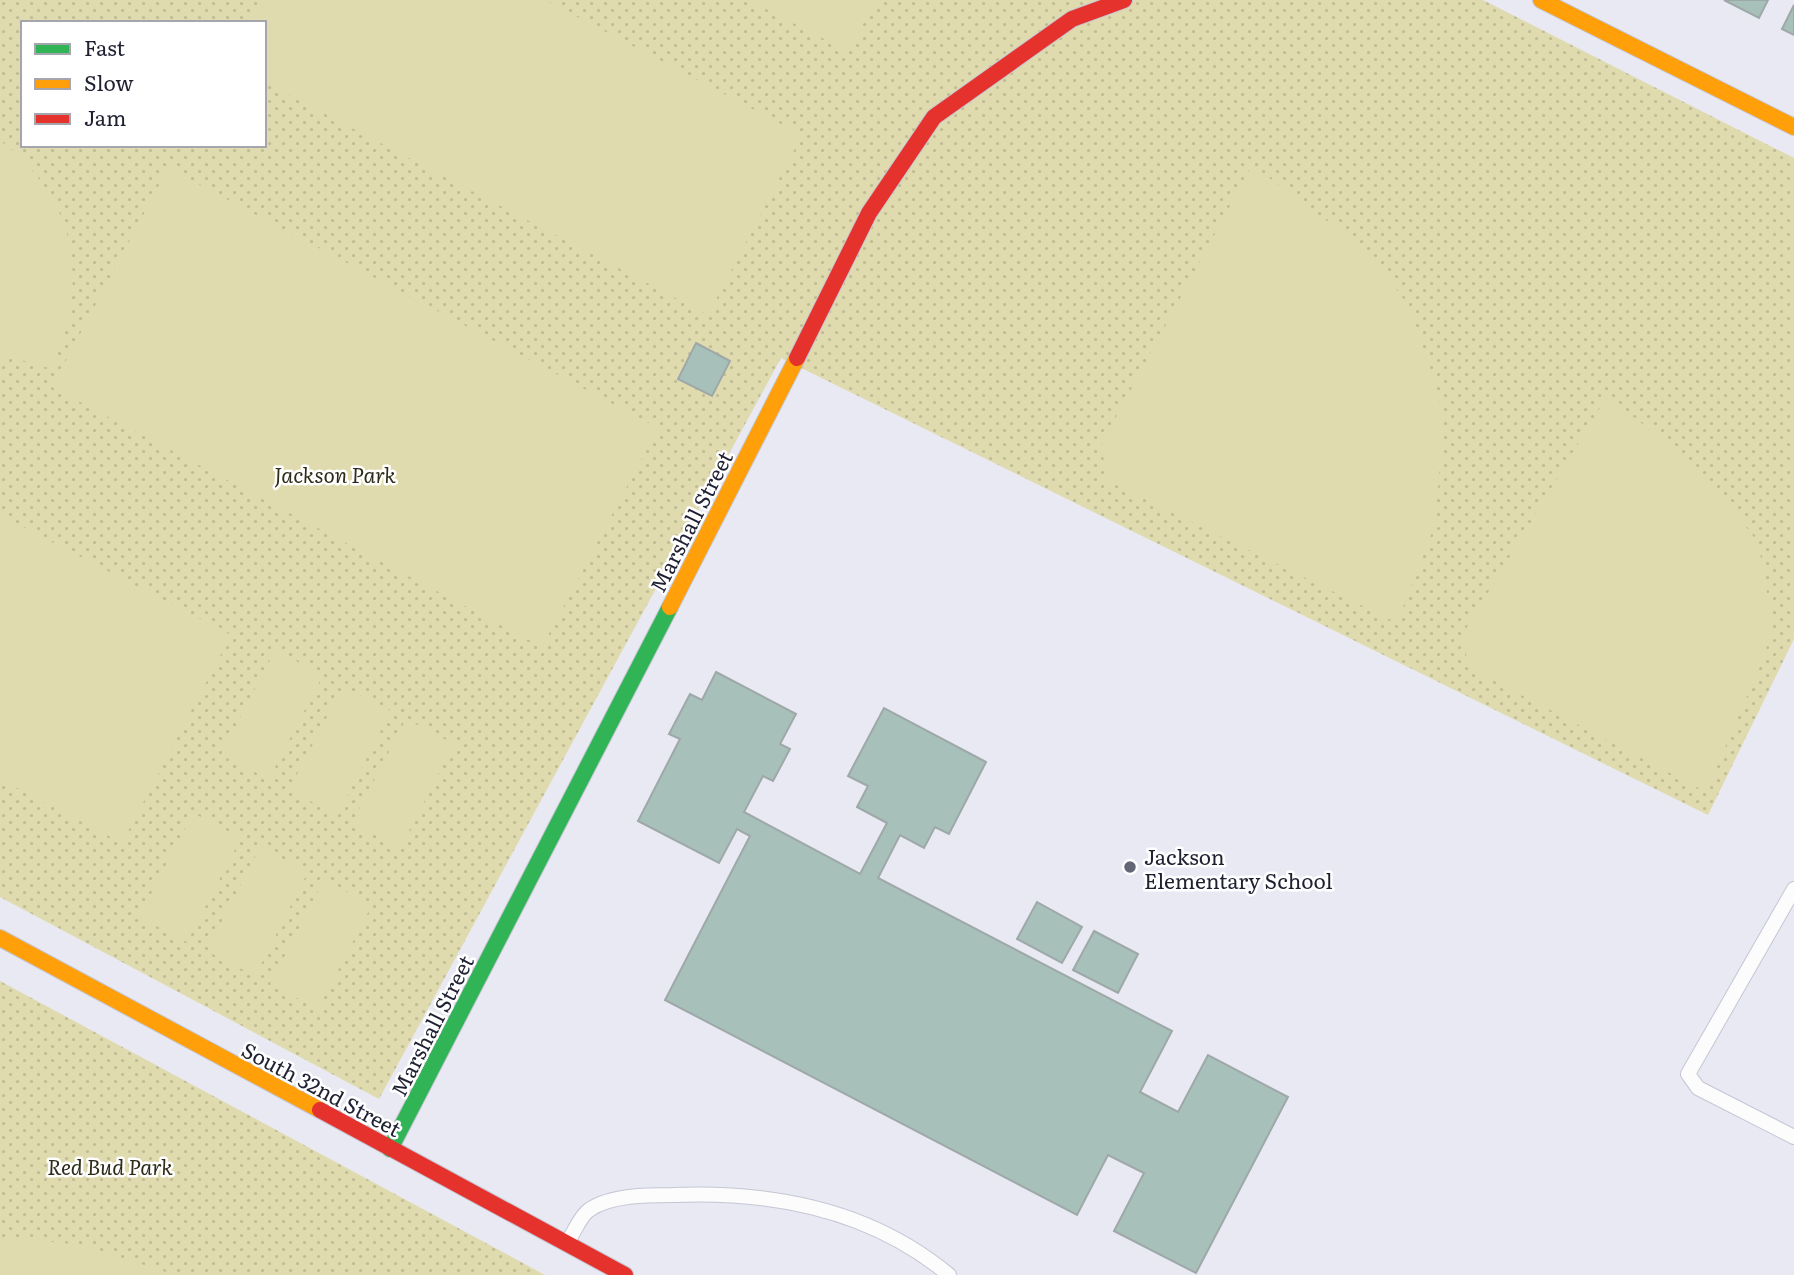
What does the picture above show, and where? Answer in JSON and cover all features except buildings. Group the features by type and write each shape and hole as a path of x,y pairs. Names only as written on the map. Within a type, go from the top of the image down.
{"street":[{"name":"Marshall Street","path":"390,1149 777,399 869,213 934,117 1072,19 1124,0"},
{"path":"1541,0 1794,127"},
{"name":"South 32nd Street","path":"0,938 625,1275"}],"lane":[{"path":"1794,889 1688,1074 1698,1088 1794,1137"},
{"path":"566,1244 588,1211 612,1201 686,1194 765,1197 830,1210 890,1235 949,1275"}],"green space":[{"name":"Jackson Park","path":"0,0 1483,0 1794,158 1794,639 1708,815 781,358 379,1099 0,897"},
{"path":"262,0 545,0 802,135 708,315 266,83 266,21 251,21"},
{"path":"749,0 875,0 849,52"},
{"path":"0,140 37,176 50,195 68,237 72,260 70,312 52,369 0,354"},
{"path":"1252,165 1370,253 1410,308 1444,416 1435,524 1397,623 1108,481 1101,445"},
{"path":"168,168 658,428 542,647 52,387"},
{"path":"1607,396 1697,467 1758,542 1773,626 1763,659 1706,792 1470,668 1461,637"},
{"path":"0,515 231,635 122,843 0,779"},
{"path":"275,650 323,675 269,779 221,755"},
{"path":"343,686 391,711 337,815 289,790"},
{"path":"406,719 454,744 400,848 352,823"},
{"path":"193,813 241,838 187,942 139,917"},
{"path":"260,847 308,872 255,976 207,951"},
{"path":"324,880 372,905 318,1009 270,984"},
{"name":"Red Bud Park","path":"0,981 545,1275 0,1275"},
{"path":"0,1237 83,1245 175,1275 0,1275"}],"traffic: fast":[{"path":"390,1149 670,607"}],"traffic: slow":[{"path":"1541,0 1794,127"},
{"path":"670,607 797,358"},
{"path":"0,938 320,1110"}],"traffic: jam":[{"path":"797,358 869,213 934,117 1072,19 1124,0"},
{"path":"320,1110 625,1275"}],"place":[{"name":"Jackson Elementary School","path":"1130,867"}]}
